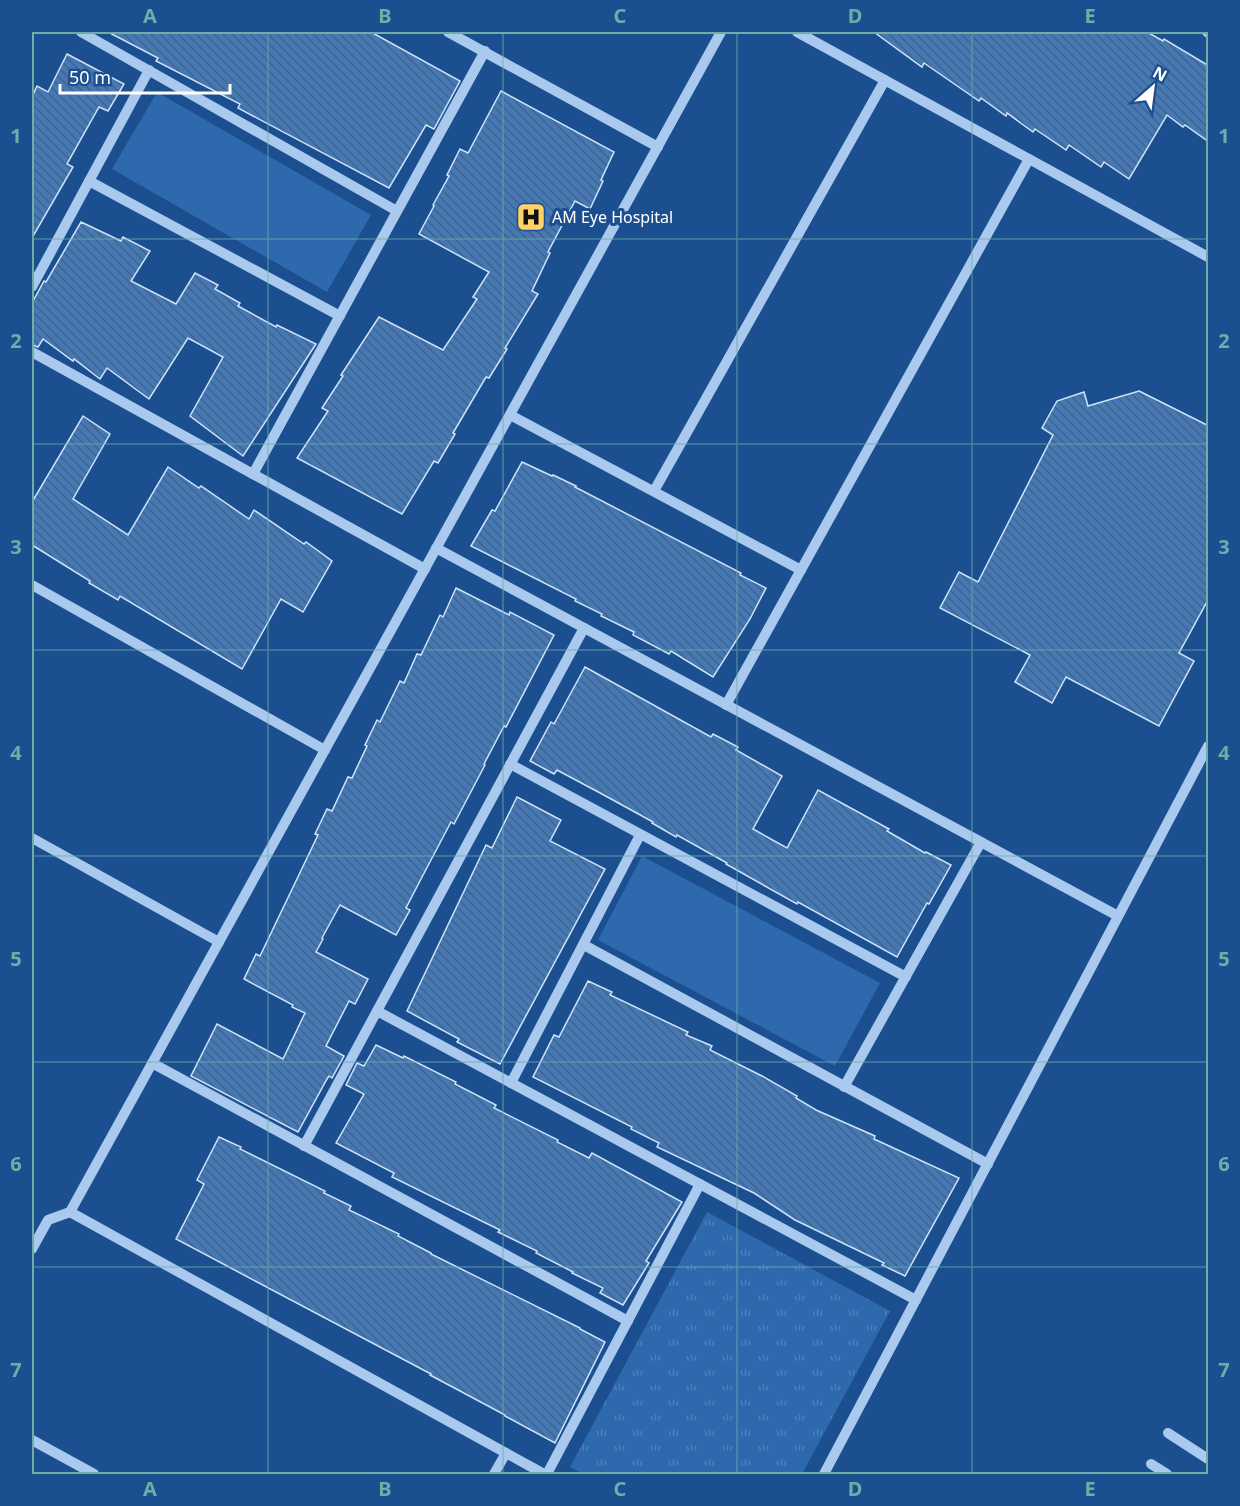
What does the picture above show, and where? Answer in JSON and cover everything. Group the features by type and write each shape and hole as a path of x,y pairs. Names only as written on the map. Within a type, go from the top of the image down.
{"street":[{"path":"81,32 397,211"},
{"path":"448,32 658,147"},
{"path":"32,1249 48,1220 70,1212 721,32"},
{"path":"797,32 1209,257"},
{"path":"253,474 485,51"},
{"path":"32,287 149,70"},
{"path":"654,491 885,80"},
{"path":"726,705 1029,159"},
{"path":"88,182 339,316"},
{"path":"32,352 425,569"},
{"path":"510,415 801,570"},
{"path":"436,548 1118,916"},
{"path":"32,585 325,750"},
{"path":"304,1146 584,628"},
{"path":"824,1474 1209,746"},
{"path":"510,764 906,978"},
{"path":"511,1083 640,835"},
{"path":"32,838 219,942"},
{"path":"844,1087 981,842"},
{"path":"584,945 988,1164"},
{"path":"377,1011 916,1300"},
{"path":"152,1063 628,1321"},
{"path":"70,1212 546,1474 700,1184"},
{"path":"1168,1433 1209,1459"},
{"path":"32,1440 94,1474"},
{"path":"494,1474 506,1453"},
{"path":"1151,1464 1167,1474"}],"green space":[{"path":"157,92 371,215 327,292 112,169"},
{"path":"642,856 880,983 835,1066 598,940"},
{"path":"707,1212 890,1311 802,1474 583,1474 570,1467"}],"building":[{"path":"108,32 371,32 460,81 434,129 426,125 389,188 238,108 240,104 156,61 158,58"},
{"path":"874,32 1147,32 1163,41 1164,39 1209,66 1209,142 1167,115 1129,179 1104,162 1101,167 1069,145 1066,150 1035,129 1033,132 981,98 979,101 924,63 922,67"},
{"path":"67,54 124,84 108,111 99,107 67,164 73,167 32,238 32,97 37,86 48,92"},
{"path":"501,91 614,152 590,209 575,201 548,252 550,253 532,291 538,294 489,378 486,377 438,463 434,461 402,514 297,458 328,411 322,408 343,376 341,375 379,317 443,350 477,299 473,297 489,272 419,234 449,176 447,175 460,149 468,153"},
{"path":"81,222 121,241 123,237 150,251 131,281 176,304 195,273 218,285 215,289 240,303 238,306 276,327 277,325 316,344 243,456 190,416 223,357 188,338 149,399 107,368 100,379 43,339 38,347 32,345 32,303"},
{"path":"1139,391 1209,426 1209,598 1179,653 1194,661 1159,726 1066,677 1052,703 1015,682 1030,655 940,608 959,572 978,582 1053,435 1042,428 1057,401 1084,392 1088,406"},
{"path":"83,416 110,434 73,499 128,535 168,467 199,488 201,486 249,519 254,510 332,561 303,612 281,599 242,669 120,596 118,600 89,583 90,581 32,545 32,502"},
{"path":"522,462 576,486 766,588 750,619 713,677 671,651 669,654 633,635 634,632 601,616 602,614 575,601 576,599 471,546 492,510 495,511"},
{"path":"456,588 554,635 454,824 451,822 406,908 410,910 396,935 340,905 322,938 316,952 368,979 355,1004 349,1001 326,1046 344,1056 332,1078 329,1076 327,1079 298,1132 191,1076 217,1024 283,1059 305,1013 244,979 256,954 260,956 318,835 315,834 327,809 332,811 348,777 352,778 377,720 380,722 400,681 404,683 417,654 421,655 440,615 443,617"},
{"path":"585,667 711,737 713,734 738,747 736,750 782,776 753,829 787,848 818,790 889,829 887,831 925,853 951,865 897,957 798,902 797,904 602,794 557,770 554,774 530,761 551,722 554,724"},
{"path":"517,797 561,820 550,841 605,869 500,1064 457,1042 459,1039 407,1011 486,845 492,848"},
{"path":"588,981 612,992 610,995 688,1032 686,1035 712,1046 710,1050 762,1076 816,1110 875,1136 874,1139 959,1178 905,1276 882,1265 884,1263 795,1220 754,1193 657,1147 659,1143 631,1129 632,1127 533,1077 554,1035 559,1037"},
{"path":"376,1045 456,1082 455,1084 496,1105 494,1108 558,1140 557,1142 589,1158 592,1153 682,1202 646,1261 649,1263 623,1305 600,1293 603,1288 498,1232 500,1230 392,1177 394,1173 336,1143 364,1094 346,1085 357,1063 364,1066"},
{"path":"219,1137 325,1191 324,1193 351,1206 349,1210 399,1234 398,1236 431,1254 605,1342 555,1443 431,1374 176,1239 204,1184 197,1180"}],"place":[{"name":"AM Eye Hospital","path":"531,217"}]}
